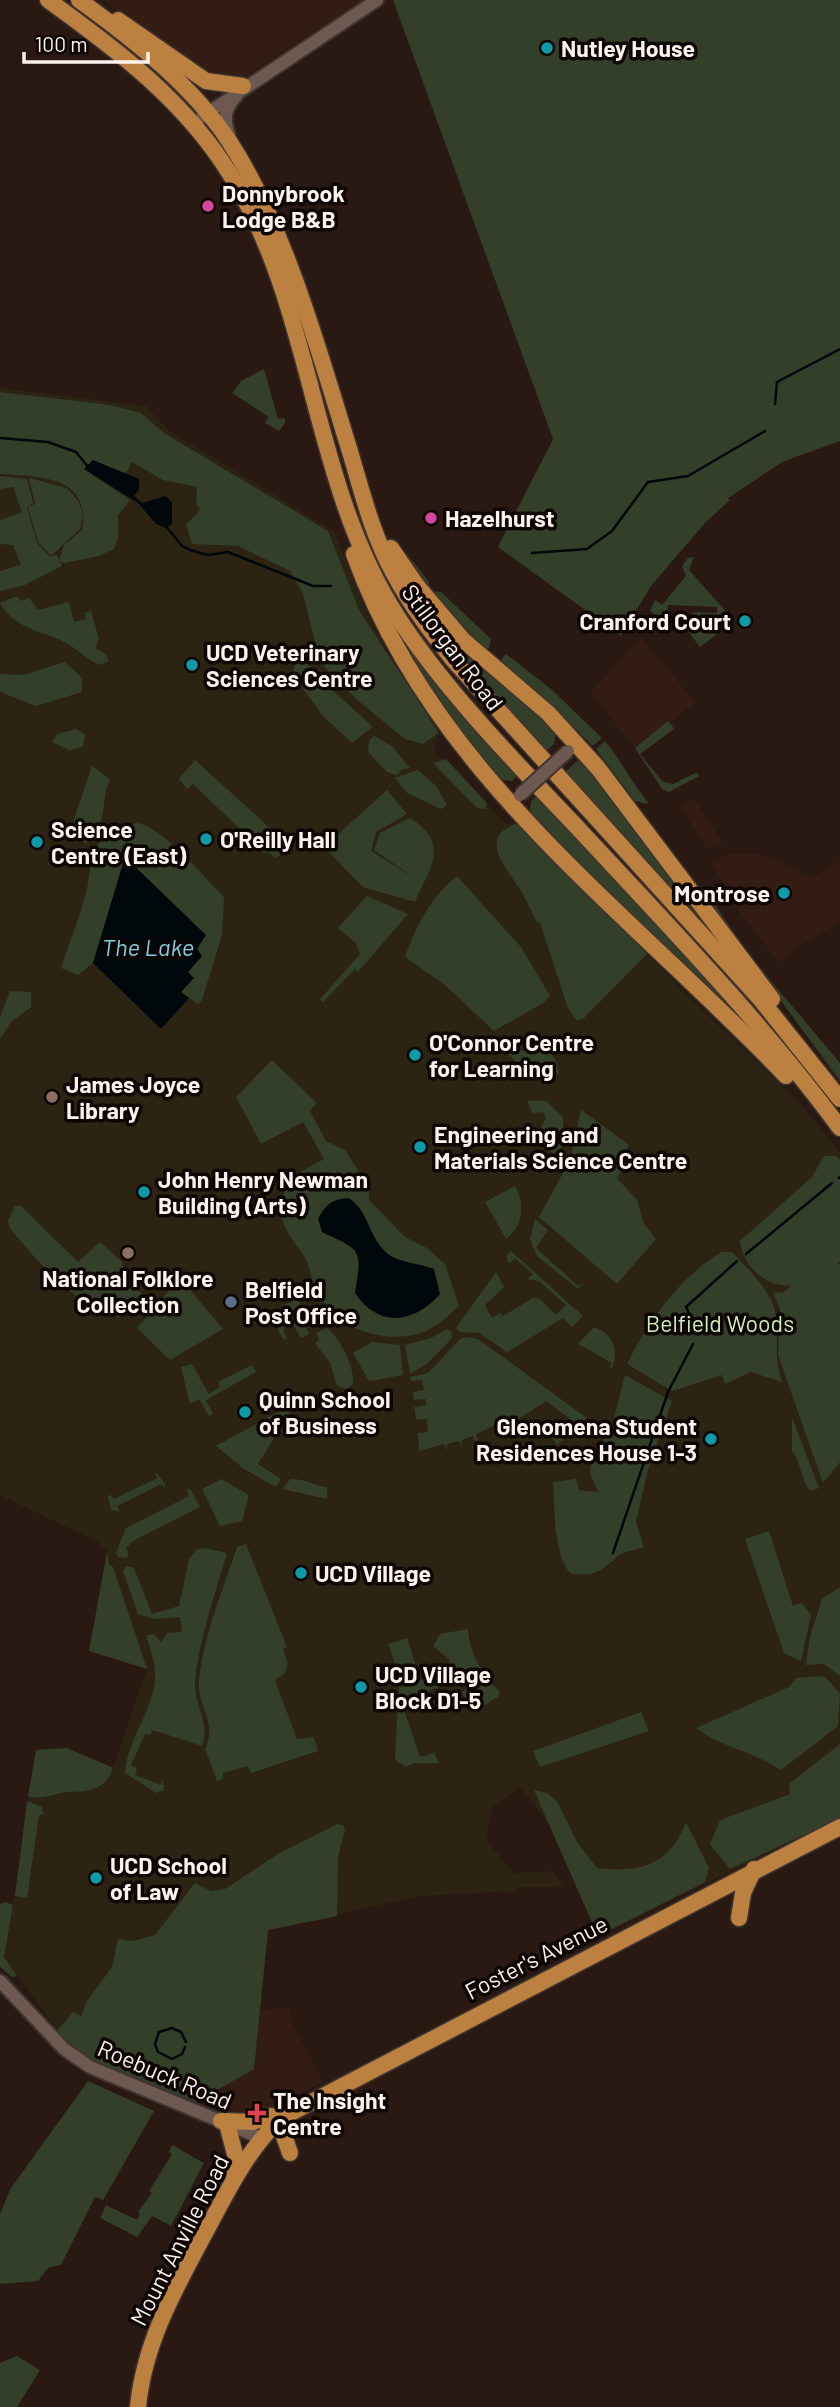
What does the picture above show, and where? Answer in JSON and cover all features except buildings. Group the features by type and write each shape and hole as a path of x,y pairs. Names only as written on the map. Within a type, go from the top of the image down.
{"main road":[{"name":"Stillorgan Road","path":"48,0 134,66 194,124 231,175 267,249 346,512 387,601 422,651 521,768 755,1024 840,1128"},
{"name":"Stillorgan Road","path":"85,4 157,63 207,112 230,143 279,239 380,547 402,590 431,633 761,1000 840,1097"},
{"path":"85,4 132,29 206,81 224,86 243,86"},
{"path":"351,456 390,547 417,586 463,640 548,713 573,747 651,835 840,1097"},
{"path":"346,512 347,536 386,633 444,724 515,800 548,845 745,1033 840,1135"},
{"name":"Foster's Avenue","path":"261,2138 283,2117 840,1826"},
{"path":"738,1919 743,1893 754,1869"},
{"path":"233,2180 236,2158 224,2123 252,2122 271,2116 283,2117 284,2136 290,2153"},
{"name":"Mount Anville Road","path":"138,2407 151,2344 168,2303 233,2180 261,2138"}],"street":[{"path":"194,124 243,86 377,0"},
{"path":"230,143 224,120 226,109 243,86"},
{"path":"515,800 573,747"},
{"name":"Roebuck Road","path":"0,1981 64,2049 90,2067 261,2138"}],"shaded area":[{"path":"105,0 362,0 241,79 214,76 201,70"},
{"path":"0,388 146,406 168,430 334,531 368,616 390,658 439,733 434,753 506,824 518,823 681,989 805,1109 840,1152 840,1818 598,1936 548,1823 520,1788 493,1806 486,1840 514,1873 553,1871 563,1887 519,1887 518,1891 420,1896 269,1930 254,2069 199,2099 66,2042 18,1976 12,1977 0,1967 13,1905 36,1750 67,1748 113,1767 147,1669 89,1651 107,1551 98,1542 0,1495"},
{"path":"641,637 695,702 672,722 675,728 640,753 590,693"},
{"path":"694,799 723,843 708,850 680,806"},
{"path":"730,853 764,855 811,878 840,861 840,923 800,945 779,963 734,904 711,862"},
{"path":"290,2007 293,2024 323,2082 253,2117 199,2099 209,2093 261,2010"}],"green space":[{"path":"393,0 840,0 840,441 782,462 728,498 730,500 705,523 651,586 621,636 498,547 553,439"},
{"path":"264,369 278,419 285,418 279,431 265,423 269,417 232,393 241,381"},
{"path":"0,392 110,405 141,413 164,433 328,531 359,610 439,733 423,744 405,739 356,699 320,662 303,594 290,571 238,546 192,544 186,525 200,510 196,504 197,487 163,480 132,462 127,472 120,474 93,460 84,469 130,500 118,515 118,538 114,549 99,556 64,563 59,561 64,545 82,530 83,512 79,498 59,482 31,476 0,474"},
{"path":"0,476 27,479 33,503 27,508 37,543 50,557 57,555 62,566 25,585 0,591 0,571 21,565 13,545 0,544 0,520 22,512 13,487 0,489"},
{"path":"29,478 67,488 79,502 83,515 80,529 51,556 38,542 28,507 35,504"},
{"path":"405,552 427,579 432,591 403,554"},
{"path":"694,557 689,570 731,617 729,625 700,647 687,630 687,620 692,620 693,612 717,613 717,607 668,605 667,619 673,620 673,628 650,611 655,600 662,605 686,576 682,566 688,558"},
{"path":"409,583 556,727 554,744 547,750 431,624"},
{"path":"432,591 441,592 491,639 489,648 484,650"},
{"path":"17,596 21,601 29,598 38,610 69,602 74,622 86,619 85,613 91,611 99,639 95,648 105,653 109,661 99,665 62,641 14,620 0,603"},
{"path":"378,601 521,773 512,781 496,779 444,710"},
{"path":"506,654 551,689 602,738 593,746 547,701 504,666 501,660"},
{"path":"302,660 317,672 322,685 332,690 372,727 352,743 323,716 293,675 294,666"},
{"path":"65,662 82,678 82,692 36,706 0,692 0,674 23,675"},
{"path":"668,721 674,729 640,754 662,781 673,784 697,772 699,776 669,792 662,789 635,748"},
{"path":"76,729 85,734 83,747 69,750 52,742 57,734"},
{"path":"374,736 392,746 410,768 402,769 397,775 387,772 368,752 369,740"},
{"path":"605,741 647,804 635,801 596,749"},
{"path":"446,759 487,803 486,809 477,808 433,763"},
{"path":"195,760 292,848 275,858 268,852 266,854 193,784 187,789 179,779"},
{"path":"577,761 589,763 763,992 565,772"},
{"path":"92,766 110,779 101,820 86,844 70,831"},
{"path":"418,770 436,786 447,805 441,809 407,793 395,778"},
{"path":"387,790 407,814 376,832 371,851 416,879 374,850 380,833 410,818 423,828 434,847 431,867 415,902 363,887 324,847"},
{"path":"541,793 752,1031 529,820 531,801"},
{"path":"136,823 146,826 170,842 224,897 222,935 202,1000 198,1004 181,992 188,972 202,956 125,857 93,963 78,975 61,968 84,901 91,862 98,845 118,830"},
{"path":"518,823 647,954 584,1018 577,1021 568,1008 540,923 536,921 498,853 499,836 505,829"},
{"path":"457,876 521,947 550,996 543,1003 494,1031 445,985 405,957 425,913 439,893"},
{"path":"367,896 408,914 358,972 355,969 323,1002 320,999 360,954 356,943 338,928"},
{"path":"709,896 750,956 840,1063 840,1081 709,903"},
{"path":"10,991 31,992 31,1007 11,1022 0,1039 0,1017"},
{"path":"535,1049 546,1051 553,1056 559,1074 533,1078 507,1053"},
{"path":"272,1060 317,1103 310,1111 326,1141 345,1150 369,1187 369,1200 405,1237 427,1248 445,1264 459,1306 434,1327 409,1336 393,1337 363,1331 336,1315 316,1291 306,1260 282,1219 284,1192 281,1182 324,1159 303,1122 261,1144 236,1097"},
{"path":"527,1101 546,1101 563,1117 559,1157 534,1140 546,1118 543,1112 532,1113"},
{"path":"581,1110 628,1144 628,1162 617,1178 637,1200 644,1224 656,1239 617,1284 539,1217 570,1160"},
{"path":"824,1156 837,1156 840,1160 840,1262 837,1264 840,1264 840,1462 823,1483 778,1355 780,1309 773,1293 784,1292 791,1286 773,1283 757,1274 746,1259 740,1241 812,1177"},
{"path":"515,1186 521,1200 521,1214 516,1228 506,1239 485,1202"},
{"path":"15,1206 21,1206 78,1262 100,1242 122,1262 125,1278 142,1294 121,1317 91,1306 75,1295 59,1282 9,1227 8,1220"},
{"path":"535,1219 548,1230 536,1248 578,1286 585,1282 578,1289 537,1256 530,1239"},
{"path":"511,1251 583,1316 572,1327 563,1318 507,1352 479,1333 460,1332 456,1328 496,1272 504,1287 485,1305 492,1318 500,1313 503,1316 533,1298 540,1299 556,1315 566,1305 539,1281 527,1279 533,1274 515,1258 510,1263 507,1261 507,1255"},
{"name":"Belfield Woods","path":"722,1252 732,1252 770,1298 776,1316 777,1356 782,1382 751,1372 725,1384 722,1375 672,1391 627,1364 655,1316 679,1286"},
{"path":"180,1278 223,1329 170,1360 137,1328"},
{"path":"300,1297 302,1318 309,1334 301,1338 291,1322 283,1330 287,1339 284,1340 278,1331 284,1305"},
{"path":"594,1327 606,1334 613,1344 615,1356 612,1369 612,1363 578,1344"},
{"path":"327,1328 337,1339 349,1361 353,1384 347,1389 337,1386 330,1363 315,1343 319,1340 316,1333"},
{"path":"447,1329 451,1331 452,1338 428,1363 410,1374 405,1345 431,1338"},
{"path":"460,1339 478,1339 587,1418 557,1445 550,1435 553,1433 557,1437 571,1427 570,1419 546,1401 504,1429 500,1423 476,1434 478,1440 475,1441 473,1436 462,1440 461,1447 459,1441 447,1444 448,1451 444,1444 419,1451 418,1433 428,1432 427,1419 416,1419 414,1407 426,1405 426,1399 414,1400 413,1392 424,1390 422,1380 411,1381 410,1377 428,1373"},
{"path":"372,1342 400,1345 403,1375 369,1381 353,1353"},
{"path":"192,1364 209,1394 220,1387 218,1382 252,1365 256,1372 206,1400 213,1414 209,1416 199,1399 190,1404 181,1367"},
{"name":"Belfield Woods","path":"625,1375 672,1401 648,1470 636,1522 644,1547 623,1553 596,1572 584,1575 570,1573 560,1554 553,1482 576,1479 579,1490 598,1492 590,1474 591,1464 613,1422"},
{"path":"287,1407 291,1411 258,1464 281,1479 276,1487 244,1469 216,1446"},
{"path":"792,1417 819,1488 811,1491 792,1451"},
{"path":"155,1471 165,1488 161,1484 117,1506 120,1512 111,1510 108,1496 111,1495 114,1499 157,1478"},
{"path":"221,1479 249,1495 242,1521 220,1526 202,1489"},
{"path":"290,1479 327,1487 327,1499 283,1489"},
{"path":"186,1488 191,1490 200,1507 133,1541 126,1548 129,1554 126,1558 118,1557 116,1553 126,1528 189,1496"},
{"path":"769,1531 793,1606 802,1603 811,1615 801,1661 784,1653 745,1539"},
{"path":"246,1544 287,1647 283,1649 288,1664 284,1674 275,1680 297,1739 314,1737 318,1751 251,1773 248,1766 223,1773 223,1779 217,1781 205,1749 209,1730 199,1691 201,1665 209,1630 237,1547"},
{"path":"197,1549 227,1553 204,1633 195,1681 204,1738 202,1746 153,1730 150,1735 145,1734 131,1765 137,1768 135,1775 161,1785 163,1780 164,1790 156,1793 125,1773 130,1749 150,1702 155,1678 155,1667 146,1635 154,1634 161,1642 167,1633 182,1632 180,1617 154,1619 138,1614 123,1571 126,1566 134,1568 152,1614 179,1606 189,1559"},
{"path":"107,1552 109,1564 113,1567 147,1669 89,1651"},
{"path":"840,1587 840,1676 824,1664 806,1665 810,1637 822,1599"},
{"path":"468,1629 474,1656 500,1692 498,1697 479,1708 466,1703 462,1692 466,1690 462,1679 416,1695 406,1702 404,1710 420,1757 434,1753 439,1763 414,1763 406,1767 395,1758 399,1687 426,1678 424,1674 431,1669 446,1670 450,1660 433,1646 440,1634"},
{"path":"407,1638 418,1672 400,1678 388,1644"},
{"path":"824,1676 840,1693 838,1726 781,1770 696,1728 789,1687 796,1678"},
{"path":"641,1712 649,1731 540,1767 533,1751"},
{"path":"840,1744 840,1818 730,1869 710,1844 720,1820 790,1794 789,1784"},
{"path":"67,1748 113,1768 106,1781 90,1790 40,1797 28,1796 36,1750"},
{"path":"534,1790 547,1793 557,1801 577,1842 597,1868 627,1869 652,1863 672,1848 686,1822 709,1868 705,1882 598,1936"},
{"path":"27,1801 42,1807 43,1815 39,1815 27,1898 15,1896"},
{"path":"337,1824 343,1825 345,1830 338,1857 337,1916 268,1930 254,2069 196,2102 103,2066 70,2045 57,2031 73,2012 81,2016 87,2001 112,1967 118,1939 133,1941 155,1935 195,1883 211,1891 225,1889 281,1852"},
{"path":"6,1902 13,1905 4,1957 17,1976 12,1977 0,1967 0,1904"},
{"path":"88,2081 154,2111 103,2200 95,2197 61,2265 49,2267 38,2281 0,2284 0,2214 11,2188"},
{"path":"172,2145 204,2163 171,2226 152,2216 137,2237 100,2218 106,2205 137,2220 140,2214 138,2212 152,2193 149,2191 172,2154 169,2152"},
{"path":"17,2356 40,2370 17,2407 0,2407 0,2363"}],"water":[{"path":"93,460 139,479 139,490 134,496 142,503 165,496 172,502 172,524 166,528 156,524 138,503 84,469"},
{"name":"The Lake","path":"125,857 206,935 197,949 202,956 188,972 194,978 181,992 189,998 161,1029 93,963"},
{"path":"349,1198 362,1211 383,1250 396,1258 434,1269 440,1294 430,1304 408,1316 385,1317 364,1304 355,1293 358,1267 356,1253 345,1243 322,1232 318,1219 330,1203"}],"waterway":[{"path":"775,404 777,382 840,349"},
{"path":"532,553 587,549 612,531 648,482 688,476 765,431"},
{"path":"0,438 48,442 76,452 89,468"},
{"path":"165,525 182,546 190,550 208,555 228,552 313,586 331,586"},
{"path":"746,1254 832,1183"},
{"path":"697,1330 686,1307 737,1261"},
{"path":"613,1553 668,1392 693,1344"},
{"path":"185,2047 182,2054 172,2059 158,2052 155,2044 159,2032 172,2028 181,2032 186,2042"}],"place":[{"name":"Nutley House","path":"547,48"},
{"name":"Donnybrook Lodge B&B","path":"208,206"},
{"name":"Hazelhurst","path":"431,518"},
{"name":"Cranford Court","path":"745,621"},
{"name":"UCD Veterinary Sciences Centre","path":"192,665"},
{"name":"O'Reilly Hall","path":"206,839"},
{"name":"Science Centre (East)","path":"37,842"},
{"name":"Montrose","path":"784,893"},
{"name":"O'Connor Centre for Learning","path":"415,1055"},
{"name":"James Joyce Library","path":"52,1097"},
{"name":"Engineering and Materials Science Centre","path":"420,1147"},
{"name":"John Henry Newman Building (Arts)","path":"144,1192"},
{"name":"National Folklore Collection","path":"128,1253"},
{"name":"Belfield Post Office","path":"231,1302"},
{"name":"Quinn School of Business","path":"245,1412"},
{"name":"Glenomena Student Residences House 1-3","path":"711,1439"},
{"name":"UCD Village","path":"301,1573"},
{"name":"UCD Village Block D1-5","path":"361,1687"},
{"name":"UCD School of Law","path":"96,1878"},
{"name":"The Insight Centre","path":"257,2113"}]}
